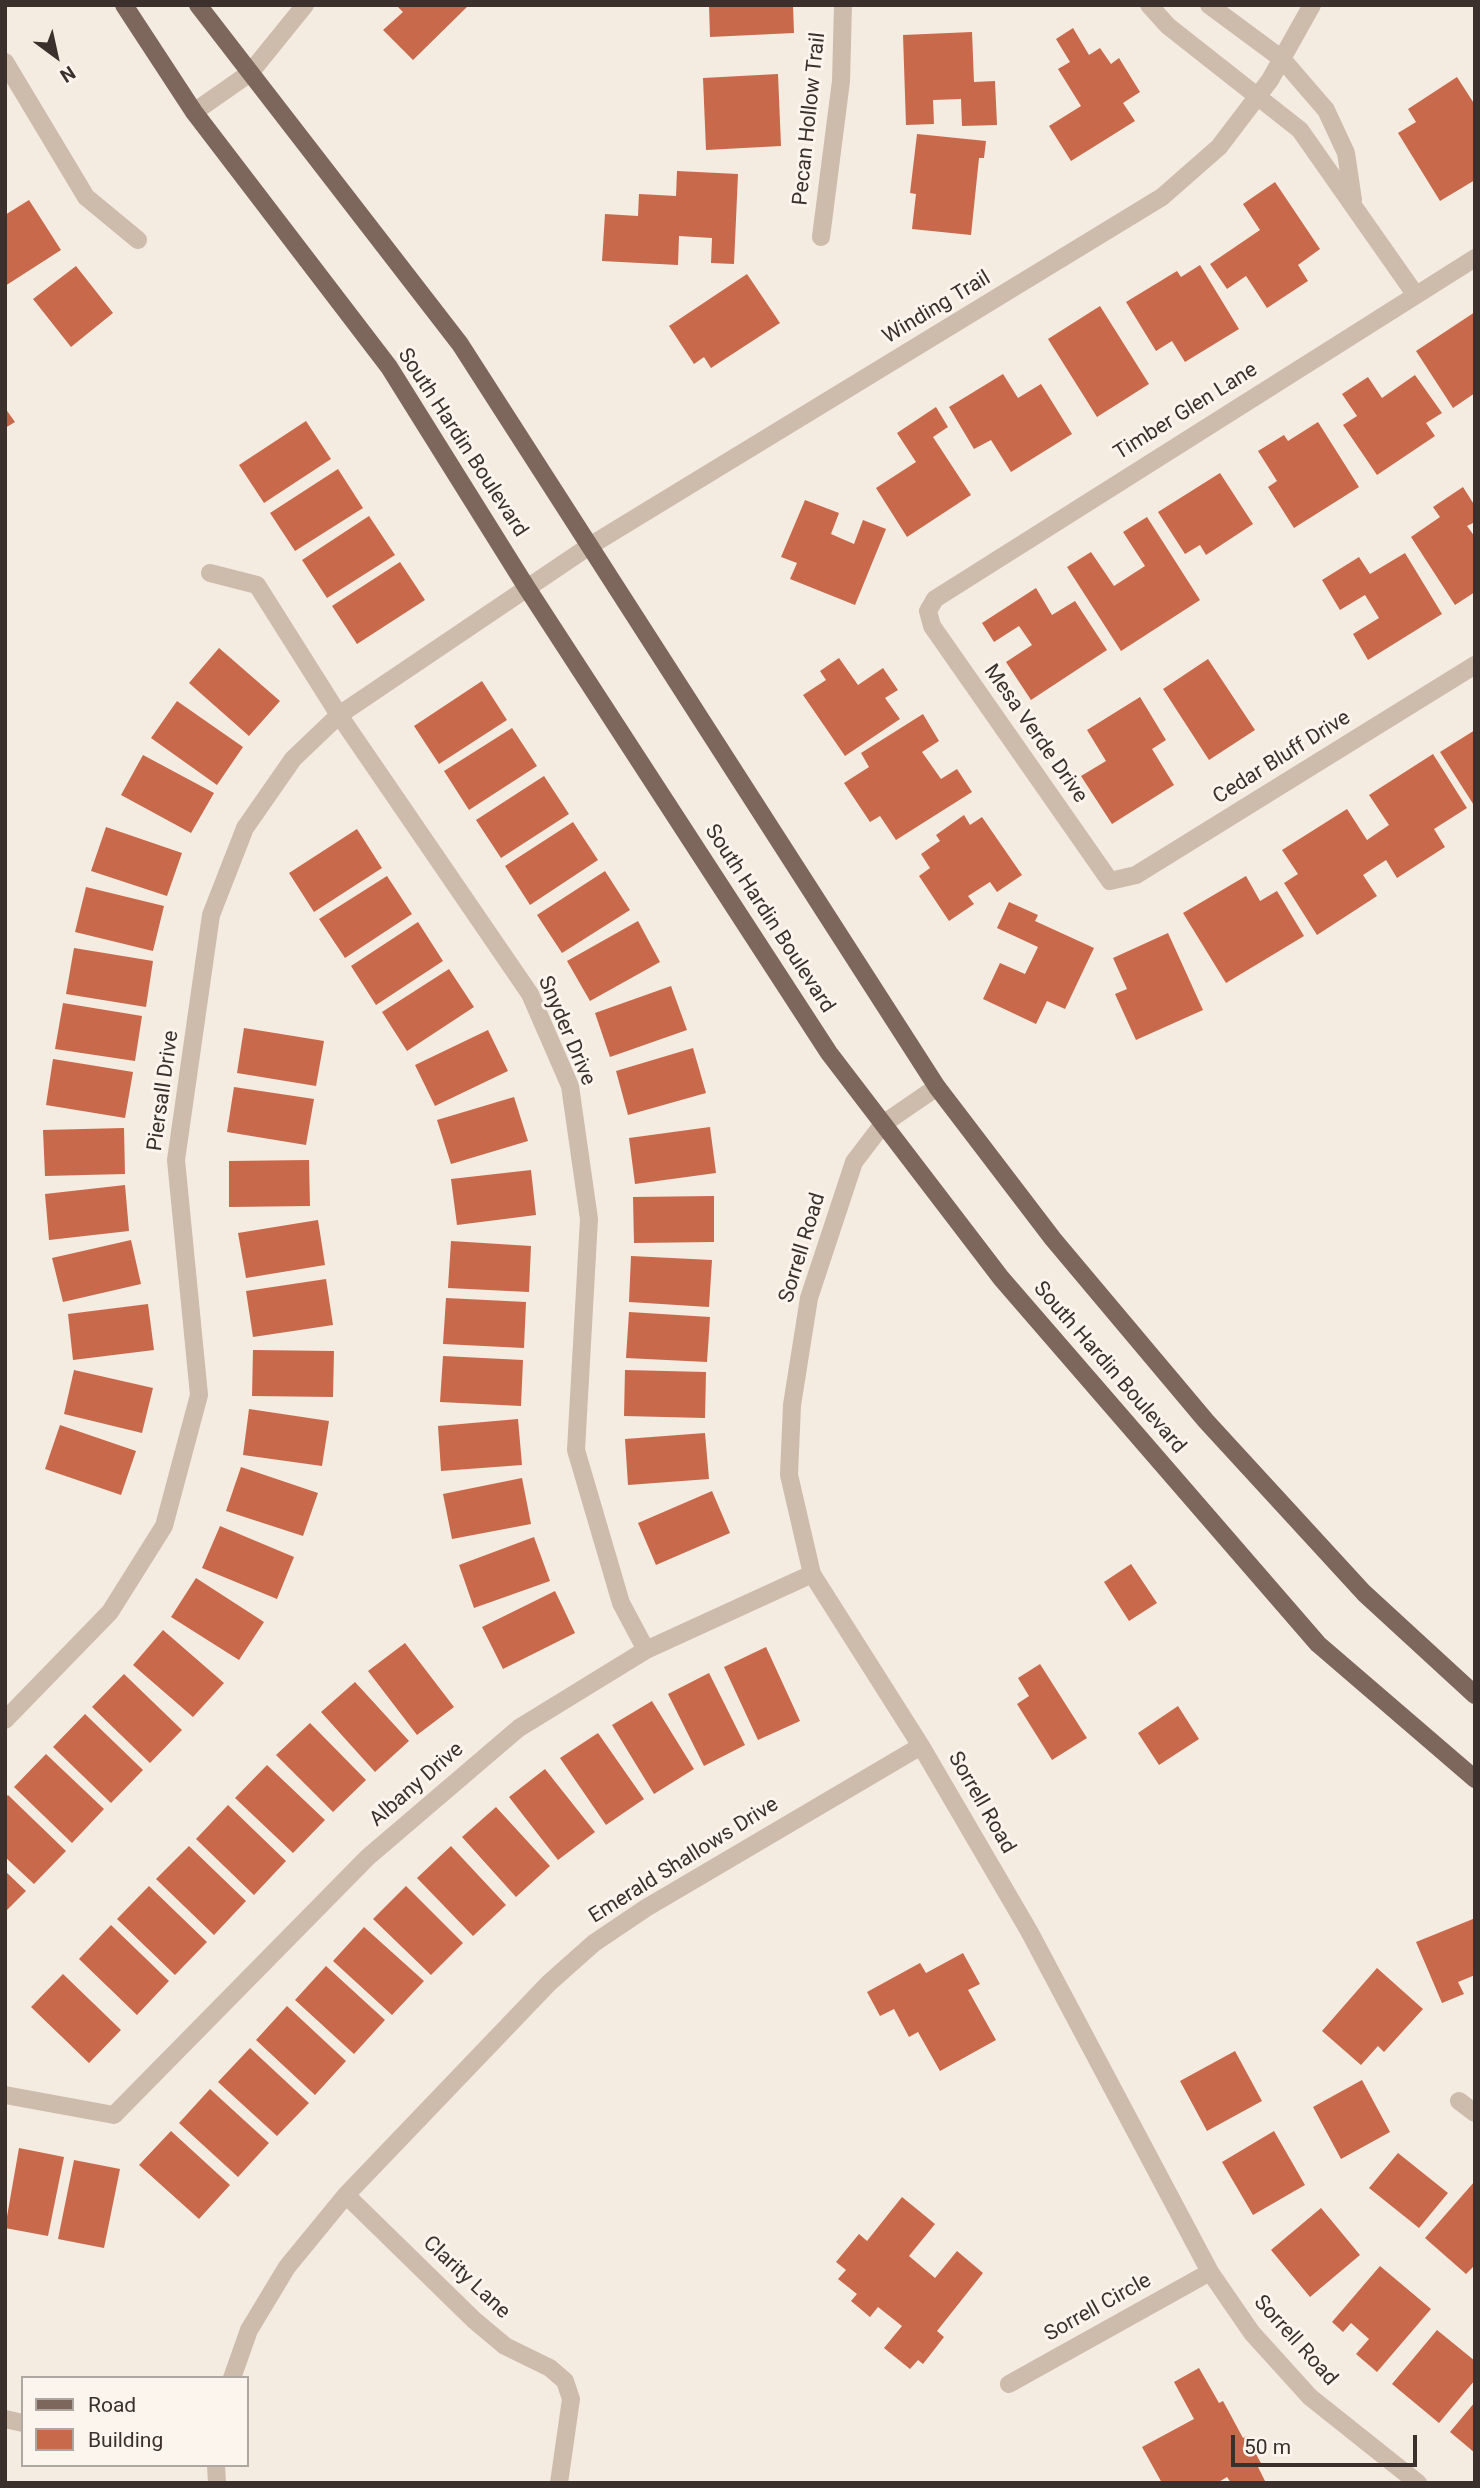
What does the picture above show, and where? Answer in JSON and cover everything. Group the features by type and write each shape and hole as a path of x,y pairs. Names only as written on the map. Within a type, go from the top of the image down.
{"main road":[{"name":"South Hardin Boulevard","path":"124,5 194,112 389,367 527,588 829,1053 883,1124 1001,1278 1318,1644 1475,1779"},
{"name":"South Hardin Boulevard","path":"198,5 460,344 937,1087 1054,1240 1206,1421 1364,1593 1475,1695"}],"street":[{"path":"194,112 250,73 305,5"},
{"name":"Pecan Hollow Trail","path":"821,237 841,81 843,5"},
{"path":"1149,5 1168,26 1259,95 1300,130 1354,203 1415,294"},
{"path":"1209,5 1282,59 1325,110 1346,153 1354,203"},
{"name":"Winding Trail","path":"527,588 588,547 1162,197 1219,147 1259,95 1312,5"},
{"path":"5,62 86,197 138,240"},
{"name":"Timber Glen Lane","path":"928,611 935,599 1475,258"},
{"name":"Snyder Drive","path":"210,573 257,585 339,715 530,994 570,1086 589,1219 576,1450 621,1603 646,1650"},
{"name":"Piersall Drive","path":"5,1720 110,1612 164,1526 199,1395 176,1160 211,915 245,828 293,758 339,715 527,588"},
{"name":"Mesa Verde Drive","path":"928,611 932,626 1110,881"},
{"name":"Cedar Bluff Drive","path":"1110,881 1136,875 1475,665"},
{"name":"Sorrell Road","path":"937,1087 883,1124 854,1162 808,1298 794,1391 789,1475 812,1574 921,1746 1029,1931 1210,2272 1252,2333 1310,2397 1418,2483"},
{"name":"Albany Drive","path":"5,2095 114,2115 368,1857 519,1728 646,1650 812,1574"},
{"name":"Emerald Shallows Drive","path":"233,2376 249,2330 287,2267 346,2195 549,1983 594,1943 646,1908 921,1746"},
{"path":"1459,2101 1475,2113"},
{"name":"Clarity Lane","path":"346,2195 474,2320 505,2346 550,2368 565,2381 571,2399 559,2483"},
{"name":"Sorrell Circle","path":"1009,2384 1210,2272"}],"building":[{"path":"396,5 469,5 413,60 383,30 403,12"},
{"path":"709,5 793,5 794,33 710,37"},
{"path":"1073,28 1089,55 1100,48 1111,64 1119,58 1140,92 1123,103 1135,121 1071,161 1049,126 1081,106 1058,69 1070,62 1056,39"},
{"path":"972,32 974,82 995,81 997,125 962,126 961,99 933,100 934,124 906,125 903,35"},
{"path":"778,74 781,146 706,150 703,78"},
{"path":"1457,77 1475,105 1475,180 1440,201 1398,133 1416,122 1408,109"},
{"path":"917,134 986,141 984,158 979,158 971,235 912,229 916,194 910,193"},
{"path":"677,171 738,174 734,264 711,263 712,238 679,236 678,265 602,261 605,214 638,216 639,194 676,196"},
{"path":"1275,182 1320,249 1298,265 1308,281 1267,308 1246,276 1227,289 1210,264 1260,230 1243,204"},
{"path":"29,200 61,250 5,286 5,215"},
{"path":"1200,265 1239,329 1185,362 1172,341 1156,351 1126,302 1177,271 1181,277"},
{"path":"76,266 113,313 71,347 33,299"},
{"path":"747,274 780,323 711,368 704,357 694,364 669,326"},
{"path":"1100,306 1149,384 1097,417 1048,339"},
{"path":"1475,312 1475,393 1453,408 1416,351"},
{"path":"1003,374 1018,398 1041,384 1072,434 1011,472 991,440 974,449 949,407"},
{"path":"1415,375 1442,413 1426,423 1435,436 1377,475 1343,425 1357,416 1342,394 1368,377 1382,398"},
{"path":"936,407 948,427 933,437 971,495 907,537 876,488 916,462 897,433"},
{"path":"5,408 15,422 5,428"},
{"path":"306,421 331,459 264,503 239,465"},
{"path":"1318,422 1359,487 1294,528 1268,487 1277,481 1258,451 1284,435 1288,441"},
{"path":"338,469 363,508 295,551 270,513"},
{"path":"1220,473 1253,524 1206,555 1200,545 1185,554 1158,512"},
{"path":"1463,487 1475,506 1475,522 1467,526 1475,537 1475,592 1455,605 1411,537 1440,517 1433,507"},
{"path":"805,500 839,513 831,534 854,544 863,520 886,529 855,605 790,579 797,563 781,557"},
{"path":"369,516 395,555 327,598 302,560"},
{"path":"1147,517 1200,600 1121,651 1067,567 1091,552 1114,586 1145,566 1123,532"},
{"path":"1405,553 1442,614 1368,660 1353,634 1379,618 1365,595 1340,610 1322,580 1359,557 1370,574"},
{"path":"400,562 425,600 357,644 332,606"},
{"path":"1036,588 1052,615 1075,601 1107,650 1031,700 1006,662 1032,645 1019,626 994,642 982,623"},
{"path":"219,648 280,701 249,736 189,683"},
{"path":"839,658 858,685 883,668 898,690 885,698 900,719 845,756 803,695 826,680 820,671"},
{"path":"1208,659 1255,730 1209,760 1163,689"},
{"path":"482,681 507,720 439,764 414,726"},
{"path":"1140,697 1166,740 1152,749 1174,785 1112,824 1081,776 1106,761 1087,730"},
{"path":"177,701 243,747 217,785 151,738"},
{"path":"923,714 939,741 922,752 941,779 957,769 972,792 896,840 880,816 870,822 844,783 869,767 861,753"},
{"path":"512,728 537,766 469,810 444,771"},
{"path":"1475,730 1475,807 1440,752"},
{"path":"1433,754 1467,808 1434,829 1445,847 1397,878 1386,860 1363,875 1377,896 1317,935 1284,883 1298,874 1282,850 1347,809 1367,840 1389,825 1369,795"},
{"path":"143,755 214,793 191,833 121,795"},
{"path":"544,776 569,814 501,858 476,820"},
{"path":"964,815 970,825 982,817 1022,875 997,892 990,882 968,896 974,904 949,921 919,876 930,868 921,854 940,841 936,835"},
{"path":"573,822 598,860 530,905 505,866"},
{"path":"106,827 182,853 167,896 91,871"},
{"path":"357,829 382,868 314,912 289,873"},
{"path":"605,871 630,910 562,953 537,915"},
{"path":"387,876 412,914 345,958 319,919"},
{"path":"1246,876 1260,901 1277,891 1304,936 1226,983 1183,913"},
{"path":"86,887 164,906 153,951 75,932"},
{"path":"1009,902 1038,915 1035,921 1094,948 1065,1009 1047,1001 1036,1024 983,999 1000,963 1025,974 1038,947 997,928"},
{"path":"638,921 660,962 590,1001 567,961"},
{"path":"418,922 443,961 376,1005 351,966"},
{"path":"1168,933 1203,1010 1136,1040 1115,994 1127,989 1113,958"},
{"path":"74,948 153,961 146,1007 66,994"},
{"path":"449,969 474,1007 407,1051 382,1012"},
{"path":"671,986 687,1030 610,1057 595,1013"},
{"path":"63,1003 142,1016 135,1061 55,1049"},
{"path":"244,1028 324,1041 316,1086 237,1073"},
{"path":"488,1030 508,1071 435,1106 415,1065"},
{"path":"693,1048 706,1093 628,1115 616,1071"},
{"path":"53,1059 133,1072 125,1118 46,1105"},
{"path":"234,1087 314,1099 306,1145 227,1132"},
{"path":"514,1097 528,1141 451,1164 437,1120"},
{"path":"710,1127 716,1173 635,1184 629,1138"},
{"path":"124,1128 125,1174 45,1176 43,1130"},
{"path":"309,1160 310,1206 229,1207 229,1161"},
{"path":"531,1170 536,1215 457,1225 451,1179"},
{"path":"125,1185 129,1231 49,1240 45,1194"},
{"path":"714,1196 714,1242 634,1243 633,1197"},
{"path":"318,1220 325,1265 246,1278 238,1233"},
{"path":"131,1240 141,1284 63,1302 52,1258"},
{"path":"451,1241 531,1246 529,1292 448,1288"},
{"path":"631,1256 712,1260 709,1307 629,1302"},
{"path":"326,1279 333,1325 253,1337 246,1291"},
{"path":"446,1298 526,1302 524,1348 443,1344"},
{"path":"148,1304 154,1350 73,1360 68,1314"},
{"path":"629,1312 710,1317 707,1362 626,1358"},
{"path":"253,1350 334,1351 333,1397 252,1396"},
{"path":"443,1356 523,1360 521,1406 440,1402"},
{"path":"74,1370 153,1388 142,1433 64,1414"},
{"path":"625,1370 706,1372 705,1418 624,1416"},
{"path":"249,1409 329,1421 322,1466 243,1455"},
{"path":"518,1419 522,1465 441,1471 438,1426"},
{"path":"60,1425 136,1451 121,1495 45,1469"},
{"path":"705,1433 709,1479 628,1485 625,1439"},
{"path":"241,1467 318,1493 303,1536 226,1511"},
{"path":"522,1478 531,1524 452,1539 443,1494"},
{"path":"712,1491 730,1533 656,1565 638,1523"},
{"path":"220,1526 294,1557 277,1599 202,1568"},
{"path":"534,1537 550,1581 474,1608 459,1565"},
{"path":"1131,1564 1157,1603 1129,1621 1104,1582"},
{"path":"196,1578 264,1622 239,1660 171,1617"},
{"path":"555,1591 575,1633 503,1669 482,1627"},
{"path":"163,1630 224,1683 193,1717 133,1665"},
{"path":"405,1643 454,1707 417,1735 368,1671"},
{"path":"766,1647 800,1721 758,1740 724,1667"},
{"path":"1040,1664 1087,1738 1052,1760 1017,1704 1029,1696 1018,1678"},
{"path":"709,1673 745,1745 704,1766 668,1694"},
{"path":"124,1674 182,1730 150,1763 92,1707"},
{"path":"355,1682 409,1741 375,1772 321,1712"},
{"path":"652,1701 694,1769 654,1794 612,1725"},
{"path":"1178,1706 1199,1739 1159,1765 1138,1733"},
{"path":"85,1714 143,1770 111,1803 53,1747"},
{"path":"310,1723 366,1780 333,1812 276,1755"},
{"path":"598,1733 644,1799 606,1825 560,1758"},
{"path":"46,1754 104,1809 72,1843 14,1787"},
{"path":"267,1765 325,1820 293,1853 235,1798"},
{"path":"545,1769 595,1832 558,1860 509,1797"},
{"path":"8,1795 66,1851 34,1884 5,1857 5,1798"},
{"path":"228,1805 286,1861 254,1895 196,1839"},
{"path":"496,1807 550,1866 516,1897 462,1837"},
{"path":"189,1846 246,1901 214,1935 156,1879"},
{"path":"451,1846 506,1905 473,1936 417,1878"},
{"path":"5,1871 26,1891 5,1912"},
{"path":"149,1886 207,1942 175,1975 117,1919"},
{"path":"406,1886 463,1943 431,1975 373,1919"},
{"path":"1473,1919 1475,1975 1458,1982 1464,1994 1442,2003 1416,1942"},
{"path":"111,1925 169,1981 137,2015 79,1959"},
{"path":"364,1927 424,1981 392,2015 333,1961"},
{"path":"963,1953 980,1984 968,1990 996,2040 940,2071 918,2032 909,2037 894,2009 880,2016 867,1992 920,1963 926,1973"},
{"path":"326,1966 385,2020 354,2054 295,2000"},
{"path":"1377,1968 1423,2009 1384,2052 1378,2046 1361,2065 1322,2031"},
{"path":"63,1974 121,2030 89,2063 31,2007"},
{"path":"287,2006 346,2061 315,2095 256,2040"},
{"path":"250,2048 309,2103 277,2136 218,2082"},
{"path":"1235,2051 1262,2101 1207,2131 1180,2081"},
{"path":"1362,2080 1390,2132 1341,2159 1313,2107"},
{"path":"210,2089 269,2143 238,2177 179,2123"},
{"path":"171,2131 230,2185 199,2219 139,2165"},
{"path":"1274,2131 1305,2185 1253,2215 1222,2162"},
{"path":"19,2148 64,2157 48,2236 5,2228"},
{"path":"1398,2153 1448,2193 1419,2228 1369,2188"},
{"path":"74,2160 120,2169 104,2248 58,2239"},
{"path":"1475,2181 1475,2265 1466,2274 1425,2238"},
{"path":"902,2197 935,2224 909,2256 935,2278 957,2251 983,2273 937,2331 944,2337 923,2364 918,2360 910,2369 884,2348 902,2326 878,2307 870,2317 851,2301 857,2294 838,2279 846,2270 836,2262 859,2234 867,2241"},
{"path":"1321,2208 1360,2255 1310,2297 1271,2250"},
{"path":"1380,2266 1431,2309 1377,2372 1356,2354 1369,2339 1351,2323 1343,2332 1332,2322"},
{"path":"1437,2330 1475,2361 1475,2380 1439,2423 1392,2384"},
{"path":"1199,2368 1219,2403 1223,2401 1243,2438 1246,2436 1262,2465 1258,2467 1266,2483 1231,2483 1227,2477 1217,2483 1162,2483 1142,2447 1194,2419 1174,2382"},
{"path":"1475,2402 1475,2453 1450,2432"}]}
